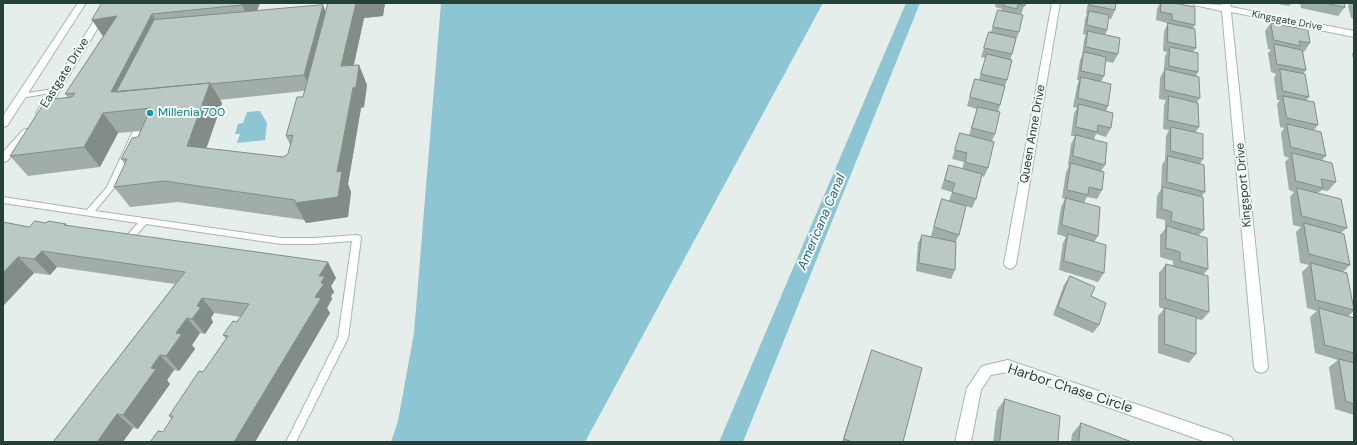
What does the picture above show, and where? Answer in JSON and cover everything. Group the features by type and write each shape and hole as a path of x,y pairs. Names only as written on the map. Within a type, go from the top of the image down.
{"street":[{"name":"Eastgate Drive","path":"3,124 82,3"},
{"name":"Eastgate Drive","path":"3,158 19,143 34,123 109,3"},
{"name":"Queen Anne Drive","path":"1010,264 1056,3"},
{"name":"Kingsgate Drive","path":"1197,3 1227,6 1354,34"},
{"name":"Kingsport Drive","path":"1227,6 1261,367"},
{"name":"Harbor Chase Circle","path":"963,442 974,388 987,370 1008,366 1226,442"}],"lane":[{"path":"21,96 54,91"},
{"path":"89,213 110,188 138,131"},
{"path":"3,200 281,241 314,241 357,238 343,338 291,442"},
{"path":"122,246 144,221"}],"water":[{"path":"441,3 823,3 585,442 391,442 398,421 414,333"},
{"path":"260,111 267,123 265,140 237,143 240,134 235,134 238,124 243,123 247,112"}],"building":[{"path":"102,3 243,3 242,5 152,14 111,92 210,83 187,146 283,157 288,154 293,135 286,136 297,97 303,97 328,3 356,3 341,66 359,65 356,87 353,88 337,172 342,171 338,197 295,203 295,200 164,181 114,187 127,159 121,159 132,138 138,137 151,108 103,113 84,147 10,156 46,100 72,97 75,93 65,94 117,16 92,20"},
{"path":"1005,3 1025,3 1025,6 1018,4 1017,9 1004,6"},
{"path":"1091,3 1116,3 1115,10 1090,5"},
{"path":"1161,3 1174,3 1195,7 1195,25 1172,20 1172,14 1161,12"},
{"path":"1325,3 1344,3 1345,7"},
{"path":"323,5 304,75 116,92 154,20"},
{"path":"998,10 1023,15 1019,32 993,27"},
{"path":"1089,11 1109,15 1107,30 1087,25"},
{"path":"1168,23 1195,29 1196,48 1168,42"},
{"path":"1271,23 1308,30 1310,43 1299,41 1300,46 1274,40"},
{"path":"1088,31 1120,38 1118,54 1086,47"},
{"path":"989,32 1016,38 1012,54 984,48"},
{"path":"1274,44 1302,50 1306,70 1277,64"},
{"path":"1170,47 1198,53 1198,72 1169,66"},
{"path":"1084,52 1106,57 1104,76 1081,71"},
{"path":"987,54 1012,60 1007,80 981,74"},
{"path":"1165,69 1199,77 1200,98 1165,90"},
{"path":"1280,69 1305,74 1309,97 1283,91"},
{"path":"1081,77 1111,84 1108,106 1078,98"},
{"path":"975,79 1005,86 1000,105 970,97"},
{"path":"1169,96 1198,103 1199,127 1168,120"},
{"path":"1283,96 1314,102 1318,125 1287,118"},
{"path":"1079,104 1113,113 1111,128 1098,125 1097,132 1076,127"},
{"path":"978,107 1000,112 995,134 972,128"},
{"path":"1287,124 1321,132 1326,156 1291,147"},
{"path":"1171,127 1203,134 1203,159 1171,151"},
{"path":"960,133 994,142 988,168 965,162 967,153 955,150"},
{"path":"1076,135 1107,143 1105,165 1073,156"},
{"path":"1292,153 1332,163 1336,182 1321,179 1323,188 1296,181"},
{"path":"1168,156 1204,165 1205,192 1167,182"},
{"path":"1071,163 1104,172 1102,190 1089,187 1088,195 1067,190"},
{"path":"949,165 982,174 976,199 952,192 955,183 945,180"},
{"path":"1163,187 1203,197 1204,230 1171,221 1172,212 1162,209"},
{"path":"1297,188 1341,199 1347,228 1302,216"},
{"path":"1066,198 1100,207 1098,236 1062,225"},
{"path":"942,199 966,206 959,235 934,227"},
{"path":"35,221 46,223 48,221 66,224 64,225 328,262 319,276 325,276 321,283 324,284 315,297 321,298 234,442 150,442 158,431 163,432 173,416 169,416 199,371 203,372 228,336 223,335 233,321 237,322 249,304 202,298 197,306 201,307 192,319 187,318 176,333 182,334 166,356 160,355 151,368 156,369 123,415 117,414 97,442 53,442 185,272 42,251 34,259 18,257 3,273 3,222 29,227"},
{"path":"1304,223 1344,234 1350,265 1309,254"},
{"path":"1167,226 1207,238 1208,269 1180,261 1180,252 1166,248"},
{"path":"1068,234 1106,245 1104,273 1064,261"},
{"path":"922,235 956,242 955,270 919,263"},
{"path":"1311,263 1347,273 1354,310 1316,300"},
{"path":"1166,264 1208,276 1209,312 1166,299"},
{"path":"1070,276 1095,287 1091,296 1106,303 1099,325 1058,307"},
{"path":"1165,308 1196,317 1196,354 1165,344"},
{"path":"1319,308 1354,318 1354,353 1325,345"},
{"path":"872,350 922,368 903,442 853,442 844,439"},
{"path":"1339,359 1354,363 1354,404 1346,401"},
{"path":"1005,399 1060,416 1058,442 1000,442"},
{"path":"1081,423 1132,442 1079,442"}],"waterway":[{"name":"Americana Canal","path":"731,442 913,3"}],"place":[{"name":"Millenia 700","path":"150,113"}]}
